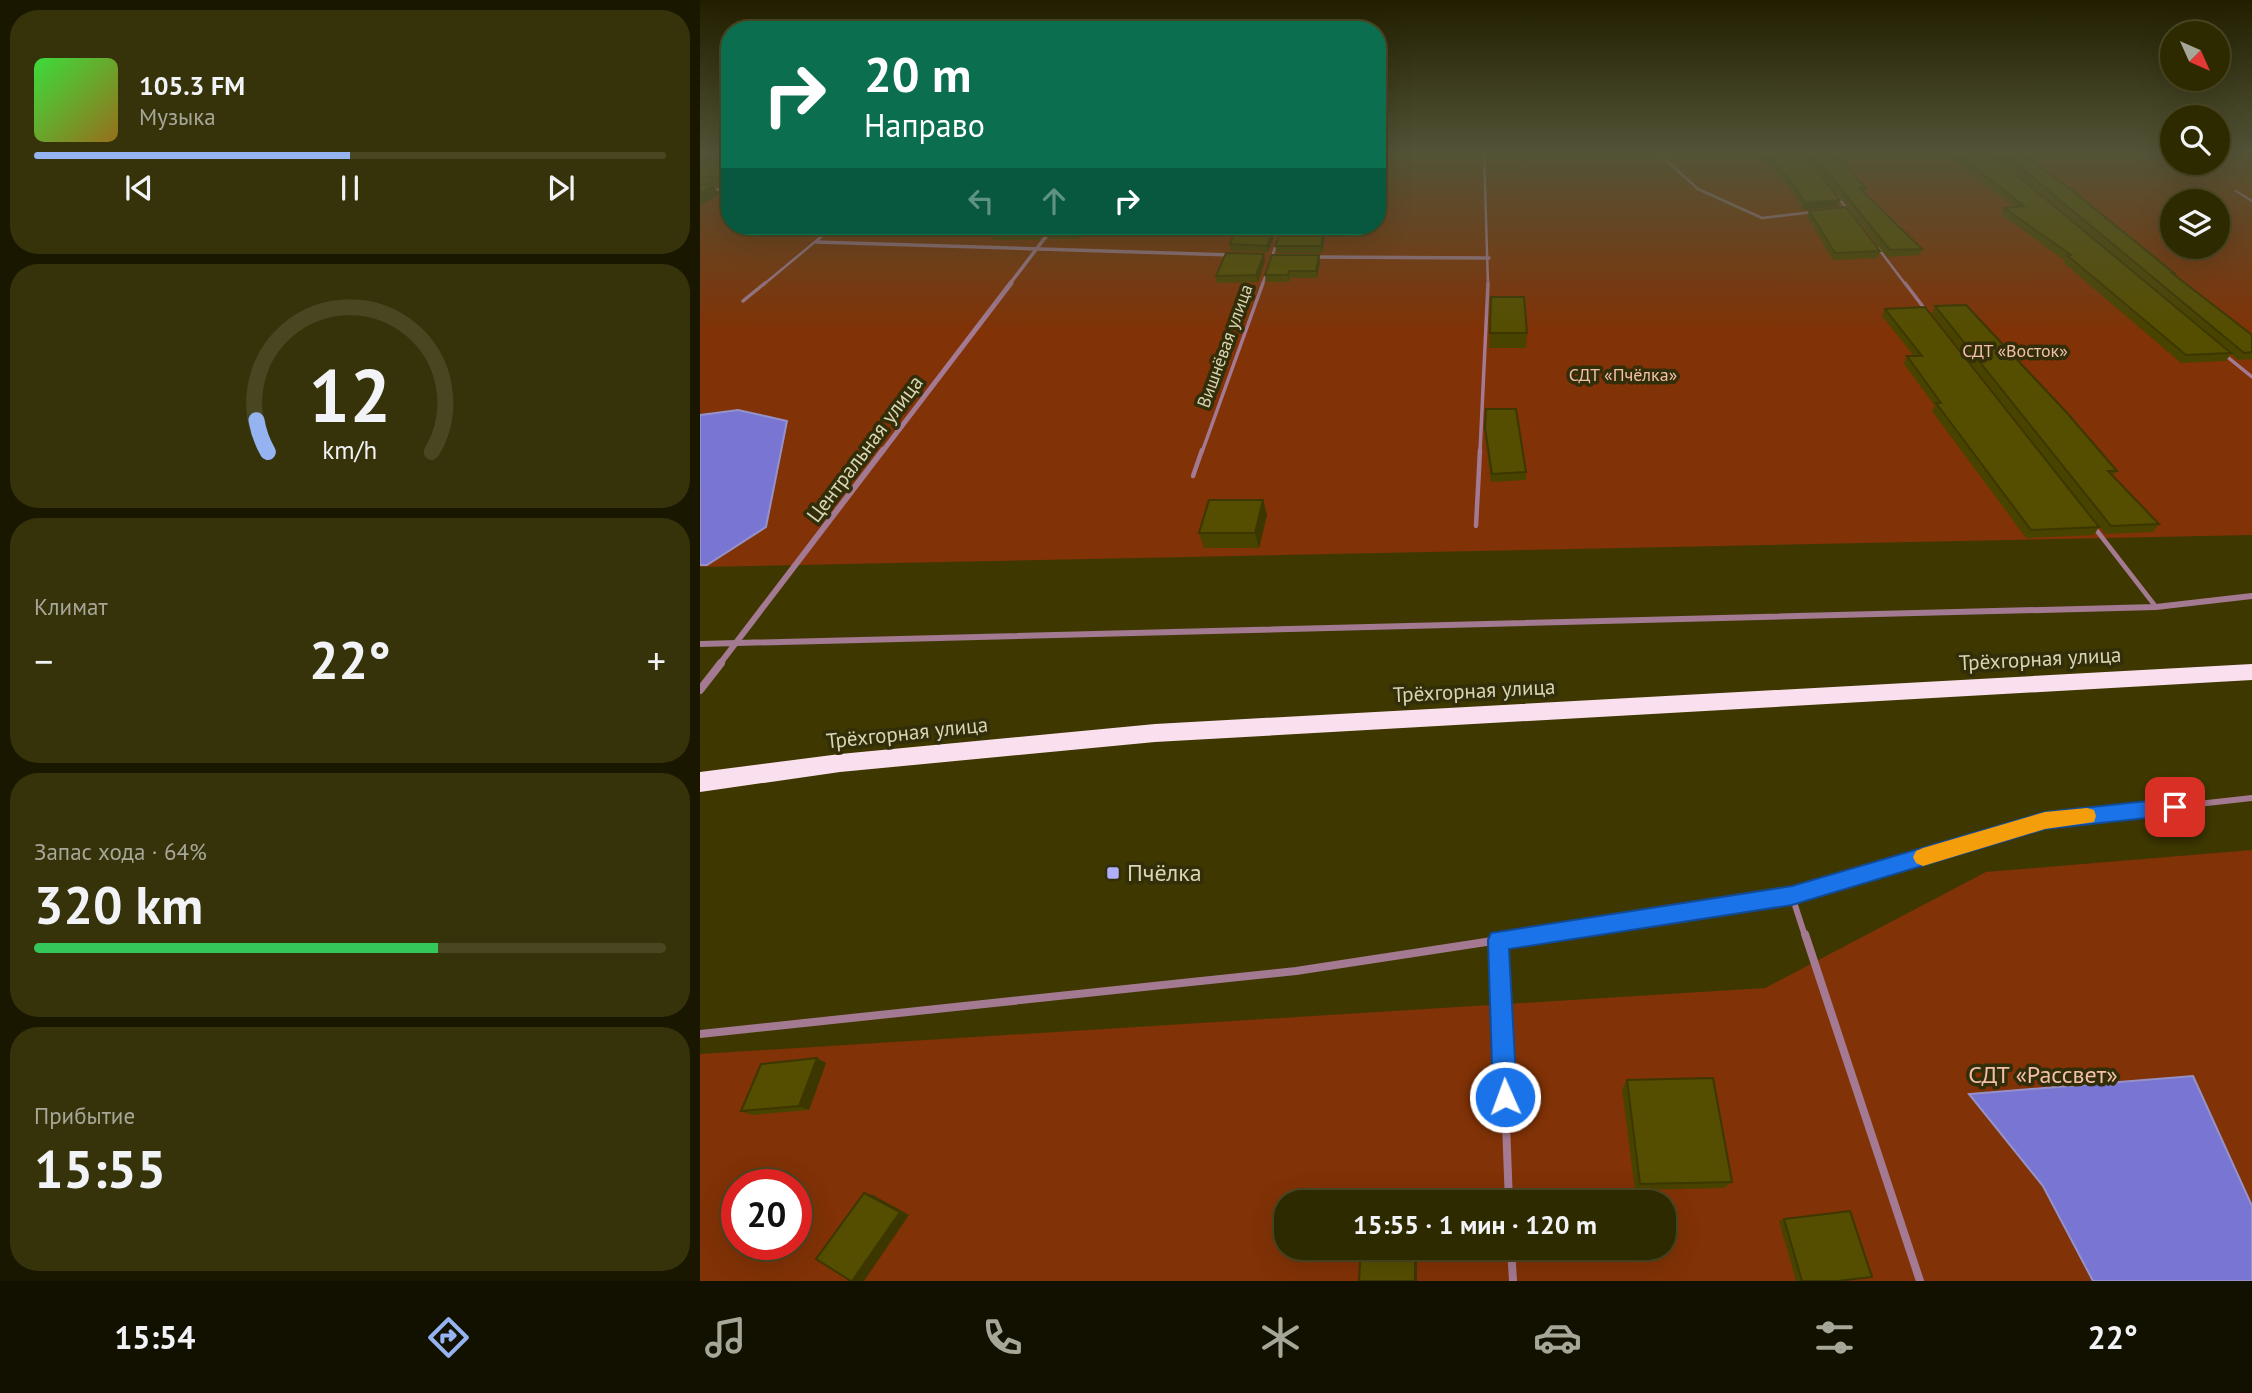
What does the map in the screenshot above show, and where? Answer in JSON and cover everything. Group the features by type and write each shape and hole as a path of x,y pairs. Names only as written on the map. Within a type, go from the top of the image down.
{"highway":[{"name":"Трёхгорная улица","path":"700,782 840,763 1155,733 2252,672"}],"street":[{"name":"Центральная улица","path":"700,690 1048,235"},
{"path":"816,243 1038,247 1245,256"},
{"path":"1258,256 1286,257"},
{"path":"1299,257 1489,258"},
{"path":"700,644 2156,607 2252,596"}],"lane":[{"path":"1476,526 1489,258 1487,212"},
{"path":"1748,212 1762,218 1816,212"},
{"path":"1849,212 1856,220"},
{"path":"743,301 824,235"},
{"name":"Вишнёвая улица","path":"1193,476 1279,235"},
{"path":"1873,242 1933,319"},
{"path":"2220,350 2252,377"},
{"path":"2087,519 2156,607"},
{"path":"700,1034 1296,971 1792,896 2045,821 2252,798"},
{"path":"1792,896 1920,1281"},
{"path":"1499,940 1509,1190"},
{"path":"1512,1260 1513,1281"}],"green space":[{"name":"СДТ «Пчёлка»","path":"700,212 721,212 721,235 1386,235 1386,212 2160,212 2160,259 2230,259 2230,212 2252,212 2252,535 700,567"},
{"name":"СДТ «Рассвет»","path":"2252,850 2252,1281 700,1281 700,1054 1765,988 1986,872"}],"shaded area":[{"path":"738,410 787,421 766,527 707,565 700,565 700,415"},
{"path":"2193,1076 2252,1206 2252,1281 2093,1281 2043,1186 1969,1094"}],"building":[{"path":"1809,212 1850,212 1880,251 1835,253"},
{"path":"1859,212 1884,212 1922,249 1890,250"},
{"path":"2009,212 2061,212 2231,353 2186,355 2068,256 2071,255"},
{"path":"2074,212 2098,212 2252,335 2252,352 2244,353"},
{"path":"1234,235 1271,235 1267,246 1230,244"},
{"path":"1279,235 1323,235 1321,246 1275,246"},
{"path":"1226,253 1264,254 1256,275 1216,276"},
{"path":"1272,255 1319,255 1316,271 1289,271 1288,275 1265,275"},
{"path":"1491,297 1524,297 1527,333 1490,333"},
{"path":"1966,305 2068,414 2117,471 2108,471 2159,524 2111,526 1935,306"},
{"path":"1925,307 2099,527 2031,530 1936,403 1941,403 1907,356 1922,356 1885,309"},
{"path":"1486,409 1516,409 1526,472 1492,474 1485,428"},
{"path":"1209,500 1263,500 1255,533 1199,533"},
{"path":"817,1058 799,1106 741,1111 761,1064"},
{"path":"1713,1078 1732,1182 1640,1184 1627,1080"},
{"path":"864,1193 900,1212 851,1281 816,1259"},
{"path":"1850,1211 1872,1277 1802,1281 1784,1219"},
{"path":"1360,1260 1415,1260 1415,1281 1359,1281"}],"slow traffic":[{"path":"1923,857 2045,821 2087,816"}],"place":[{"name":"Пчёлка","path":"1113,873"}],"route":[{"path":"1505,1097 1499,940 1792,896 2045,821 2175,807"}],"park label":[{"name":"СДТ «Восток»","path":"2015,351"}]}
